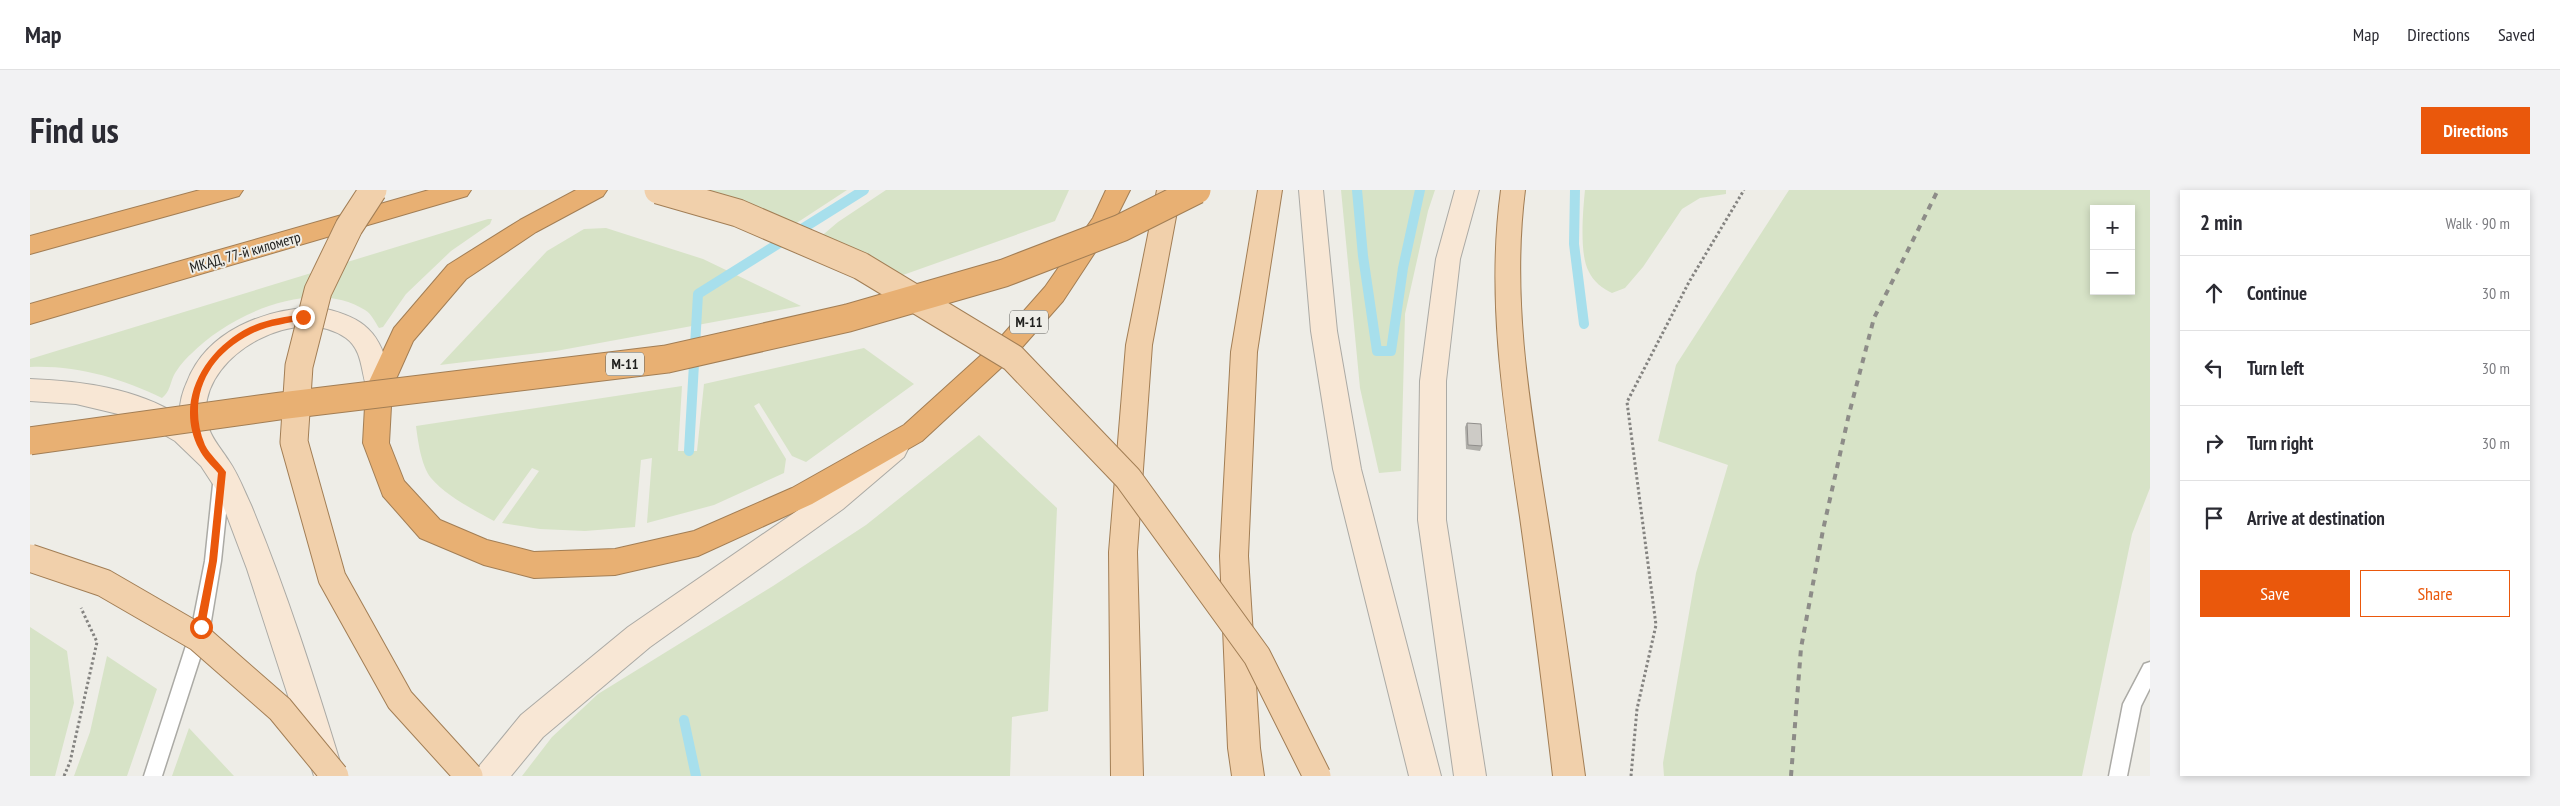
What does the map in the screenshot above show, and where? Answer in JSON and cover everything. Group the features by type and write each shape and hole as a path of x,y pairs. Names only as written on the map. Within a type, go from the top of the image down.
{"highway":[{"path":"30,246 231,190"},
{"name":"МКАД, 77-й километр","path":"30,314 459,190"},
{"name":"М-11","path":"595,190 528,226 457,272 404,335 379,388 376,443 393,488 430,529 484,552 534,565 615,562 698,543 802,496 913,433 1008,346 1054,294 1103,222 1118,190"},
{"name":"М-11","path":"30,441 280,406 667,359 848,318 1004,273 1121,228 1197,190"}],"main road":[{"path":"373,190 348,227 318,292 299,366 294,442 332,578 400,700 469,776"},
{"path":"658,190 738,213 861,266 1013,358 1128,478 1257,656 1317,776"},
{"path":"1127,776 1123,552 1139,345 1169,190"},
{"path":"1248,776 1244,748 1234,556 1244,352 1270,190"},
{"path":"1311,190 1324,332 1346,469 1425,776"},
{"path":"1468,190 1448,259 1433,381 1432,520 1470,776"},
{"path":"1513,190 1507,236 1513,379 1553,646 1569,776"},
{"path":"202,448 192,410 198,385 207,368 226,347 248,332 275,322 303,317 331,320 355,331 372,353 379,388"},
{"path":"30,390 58,390 118,401 165,420 202,448 222,472 240,514 290,648 329,776"},
{"path":"491,776 532,726 639,637 833,501 913,433"},
{"path":"30,558 104,583 199,638 280,709 335,776"}],"lane":[{"path":"153,776 201,627 213,561 222,472"},
{"path":"2118,776 2132,704 2150,670"}],"path":[{"path":"1632,776 1637,709 1656,625 1627,402 1689,282 1744,190"},
{"path":"64,776 70,762 96,642 77,601"}],"green space":[{"path":"707,190 847,190 792,226 701,194"},
{"path":"886,190 1069,190 1055,221 903,275 879,262 818,239 838,222"},
{"path":"1341,190 1435,190 1428,211 1405,314 1401,471 1379,473 1360,388"},
{"path":"1585,190 1726,190 1726,194 1700,198 1682,209 1643,267 1625,288 1612,293 1596,282 1586,264 1582,232"},
{"path":"1789,190 2150,190 2150,488 2132,534 2082,776 1664,776 1663,763 1696,573 1728,465 1658,441 1676,365"},
{"path":"492,219 490,224 451,251 406,294 383,327 379,328 367,311 344,301 321,297 297,299 273,305 249,314 208,339 182,364 174,375 167,393 162,398 131,384 98,374 64,368 30,367 30,359"},
{"path":"606,228 703,259 801,306 556,351 440,365 547,251 584,229"},
{"path":"864,348 914,384 806,462 792,456 759,403 754,406 786,459 784,473 714,505 647,523 652,458 641,460 635,527 585,531 540,529 502,523 539,471 532,468 494,521 461,502 437,485 428,473 421,453 416,426 682,386 678,451 697,451 704,384"},
{"path":"979,435 1057,508 1048,711 1012,717 1010,776 522,776 552,737 598,694 773,586 866,525"},
{"path":"30,627 67,651 74,703 55,776 30,776"},
{"path":"107,656 157,689 127,776 74,776 90,732"},
{"path":"189,728 234,776 172,776"}],"building":[{"path":"1467,423 1481,424 1482,446 1468,445"}],"waterway":[{"path":"689,451 698,294 864,190"},
{"path":"1357,190 1363,256 1377,351 1391,351 1403,268 1420,190"},
{"path":"1575,190 1574,244 1584,324"},
{"path":"684,720 696,776"}],"railway":[{"path":"1791,776 1801,648 1823,530 1849,414 1874,318 1938,190"}],"route":[{"path":"201,627 213,561 222,472 202,448 192,410 198,385 207,368 226,347 248,332 275,322 303,317"}]}
